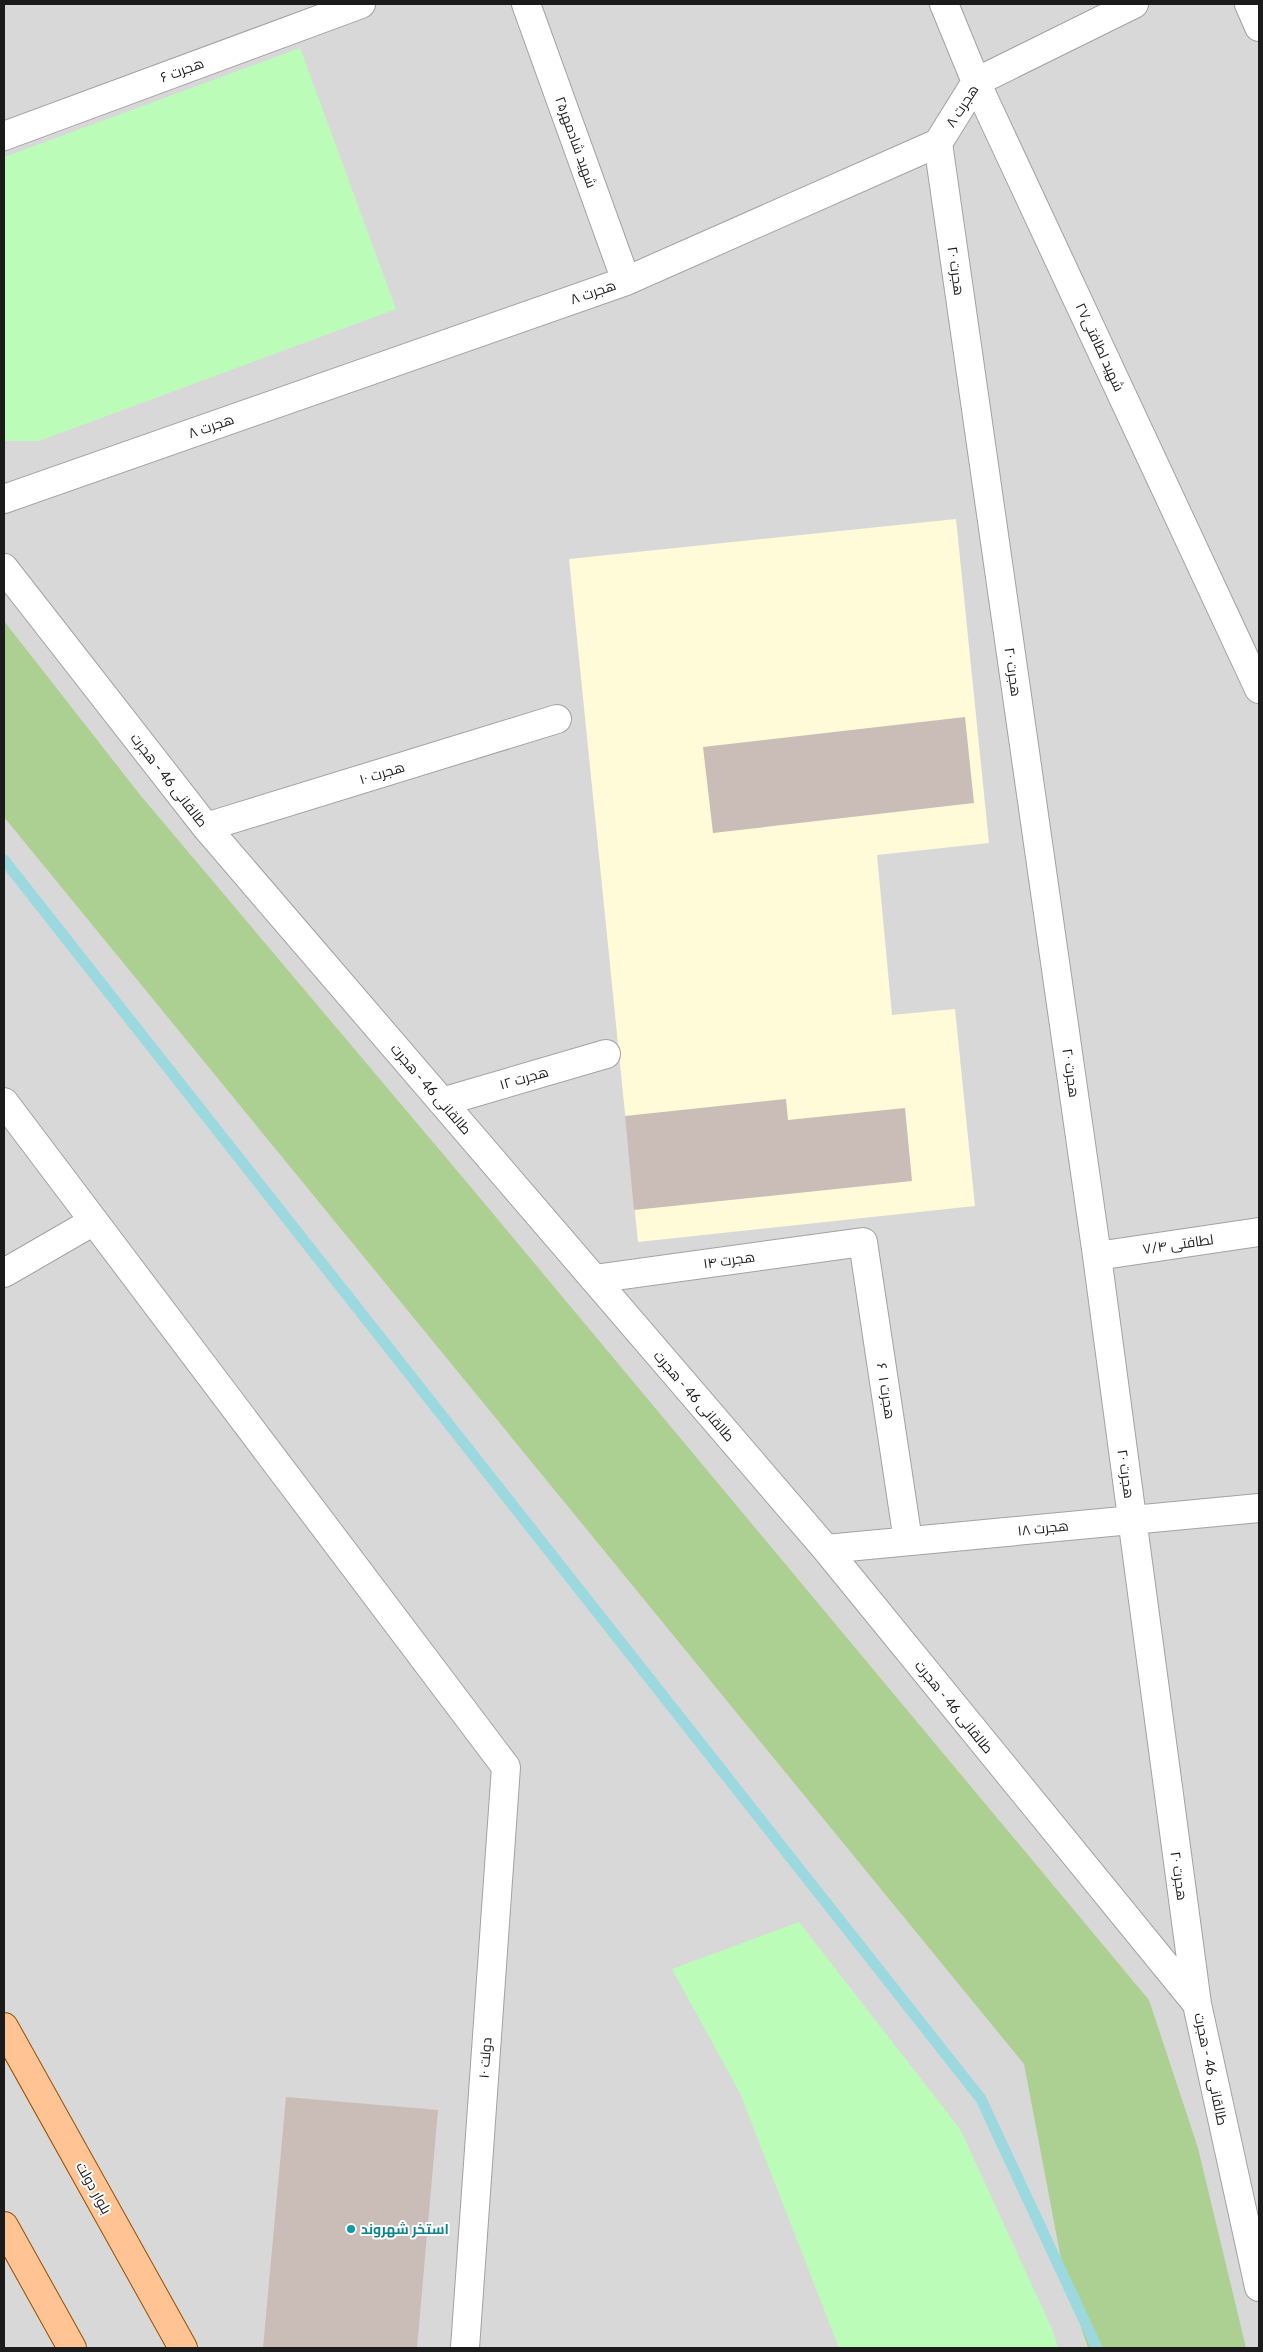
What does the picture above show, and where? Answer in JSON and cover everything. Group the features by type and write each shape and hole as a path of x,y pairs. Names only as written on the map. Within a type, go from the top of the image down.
{"main road":[{"name":"بلوار دولت","path":"4,2027 184,2348"},
{"path":"4,2226 72,2348"}],"street":[{"name":"هجرت ۶","path":"4,136 361,4"},
{"name":"شهید شادمهر۲۵","path":"526,4 626,281"},
{"name":"شهید لطافتی۲۷","path":"944,4 976,82 1259,689"},
{"name":"هجرت ۸","path":"4,499 626,281 938,143 976,82 1134,4"},
{"path":"1249,4 1259,26"},
{"name":"هجرت ۲۰","path":"938,143 1097,1256 1197,2004"},
{"name":"طالقانی 46 - هجرت","path":"4,568 206,826 826,1549 1197,2004 1259,2287"},
{"name":"هجرت ۱۰","path":"206,826 557,719"},
{"name":"هجرت ۱۲","path":"442,1102 606,1054"},
{"path":"4,1102 94,1221 4,1273"},
{"name":"دولت ۱۰","path":"94,1221 506,1767 465,2348"},
{"name":"لطافتی ۷/۴","path":"1097,1256 1259,1232"},
{"name":"هجرت ۱۴","path":"594,1279 863,1242"},
{"name":"هجرت ۱ ‍ ۶","path":"863,1242 908,1541"},
{"name":"هجرت ۱۸","path":"826,1549 1259,1508"}],"shaded area":[{"path":"4,4 1259,4 1259,2348 4,2348"},
{"path":"956,519 989,843 877,855 892,1015 955,1009 975,1206 638,1242 569,559"}],"green space":[{"path":"300,48 396,309 39,441 4,441 4,157"},
{"path":"4,621 141,796 475,1192 1149,2000 1198,2148 1246,2348 1088,2348 1065,2280 1024,2064 4,817"},
{"path":"799,1922 960,2129 1052,2329 1058,2348 839,2348 740,2093 672,1969"}],"building":[{"path":"965,717 974,803 713,833 703,747"},
{"path":"786,1099 788,1120 905,1108 912,1181 634,1210 625,1116"},
{"name":"استخر شهروند","path":"286,2097 438,2110 417,2348 263,2348"}],"waterway":[{"path":"4,860 981,2099 1097,2348"}],"place":[{"name":"استخر شهروند","path":"351,2229"}]}
